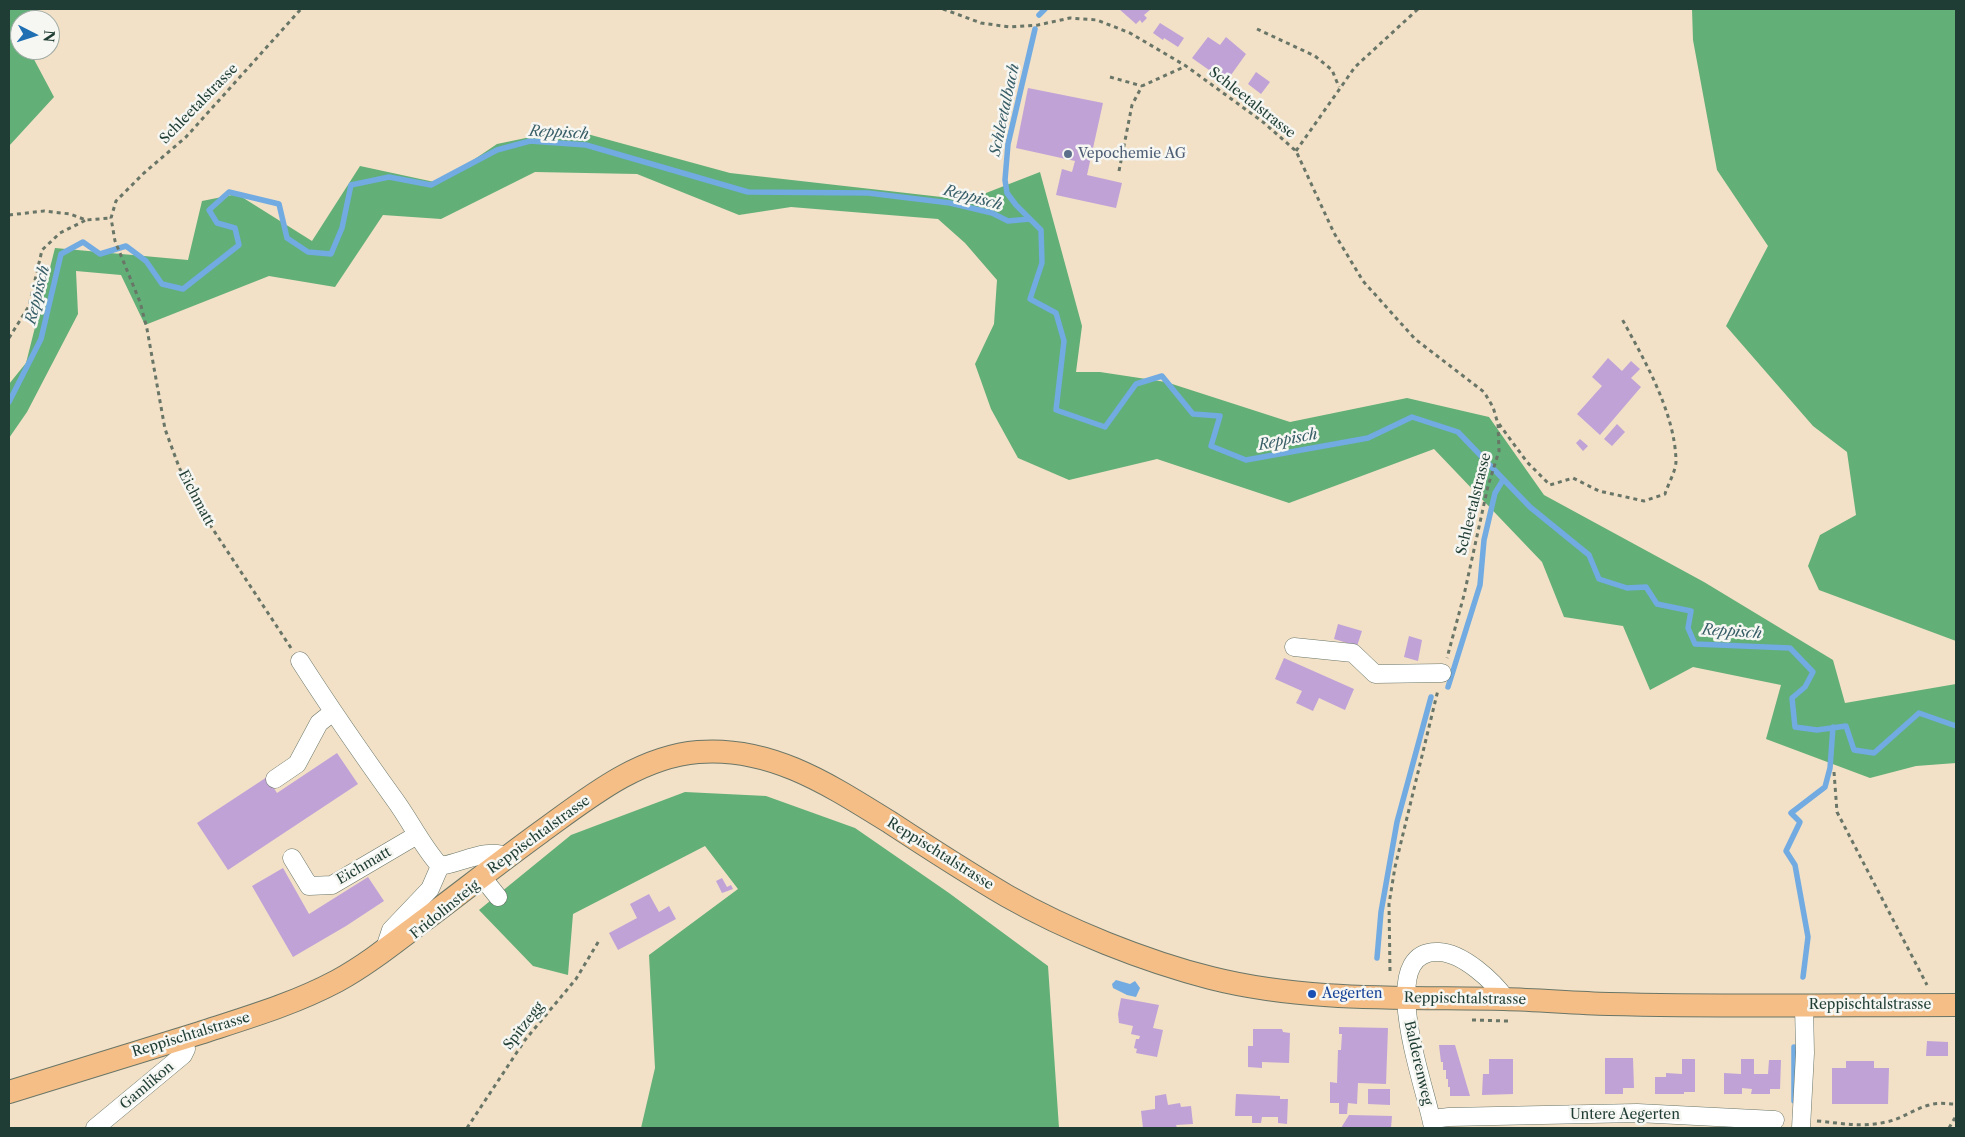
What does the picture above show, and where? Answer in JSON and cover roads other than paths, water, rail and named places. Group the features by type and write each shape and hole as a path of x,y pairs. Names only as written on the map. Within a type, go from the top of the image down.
{"main road":[{"name":"Reppischtalstrasse","path":"9,1092 271,1010 335,982 384,951 585,800 626,774 660,760 694,752 726,752 753,755 784,764 814,777 1010,898 1079,932 1159,962 1209,978 1254,988 1312,994 1406,998 1506,999 1607,1004 1956,1005"}],"street":[{"path":"1294,647 1354,653 1375,674 1442,672"},
{"path":"300,661 375,774 396,801 428,853 440,866"},
{"path":"275,779 297,764 319,723 333,712"},
{"name":"Eichmatt","path":"292,858 309,886 332,885 417,835"},
{"path":"440,866 490,852 500,853 508,857"},
{"path":"384,951 392,930 430,889 440,866"},
{"path":"482,877 498,898"},
{"name":"Balderenweg","path":"1432,1124 1408,1024 1406,998 1409,973 1413,962 1421,954 1431,951 1445,952 1456,956 1487,977 1506,999"},
{"path":"1801,1124 1805,1053 1804,1005"},
{"name":"Gamlikon","path":"95,1128 184,1055 186,1049 184,1038"},
{"name":"Untere Aegerten","path":"1432,1124 1449,1117 1549,1122 1637,1113 1703,1122 1775,1120"}],"water":[{"path":"1116,980 1130,984 1135,981 1140,988 1136,997 1113,988 1112,984"}],"waterway":[{"name":"Schleetalbach","path":"1039,15 1045,9"},
{"name":"Schleetalbach","path":"1030,219 1007,193 1005,180 1008,144 1035,29"},
{"name":"Reppisch","path":"9,402 41,339 61,254 83,242 100,254 126,246 146,261 162,284 183,289 239,245 235,228 217,223 209,210 229,192 279,204 287,238 308,252 331,254 342,228 351,185 389,177 431,185 497,150 530,141 586,145 748,192 868,193 950,203 992,213 1008,221 1030,219 1041,230 1042,263 1030,299 1056,313 1064,341 1056,410 1105,427 1136,384 1162,376 1193,414 1220,416 1211,446 1246,460 1368,438 1412,417 1458,432 1530,507 1589,555 1599,579 1627,588 1646,587 1657,604 1691,611 1688,628 1695,644 1790,648 1813,672 1805,687 1792,698 1795,727 1817,730 1846,726 1854,750 1874,753 1919,713 1956,726"},
{"path":"1448,687 1480,585 1484,540 1495,493 1503,480"},
{"path":"1377,958 1381,912 1397,822 1431,697"},
{"path":"1803,977 1808,937 1795,865 1786,851 1800,822 1791,813 1825,787 1830,768 1833,727"},
{"path":"1794,1047 1794,1101"}],"place":[{"name":"Vepochemie AG","path":"1068,154"},
{"name":"Aegerten","path":"1312,994"}]}
